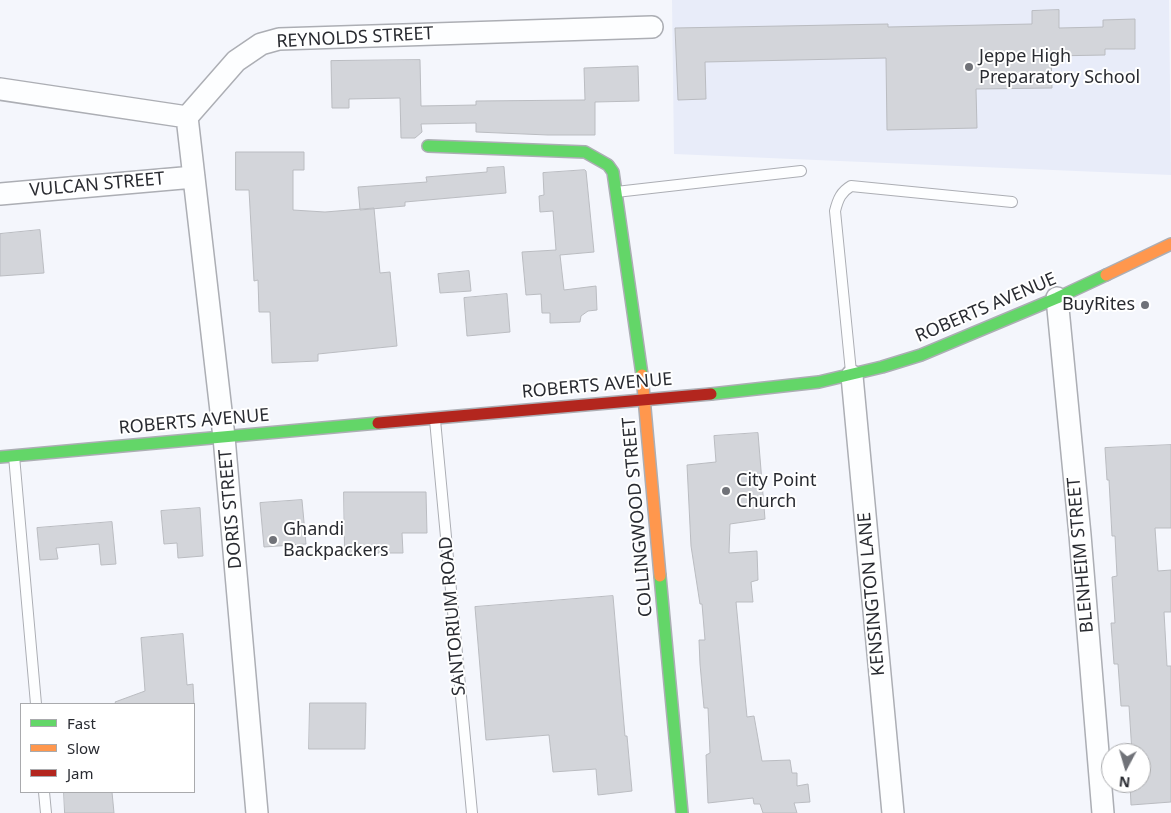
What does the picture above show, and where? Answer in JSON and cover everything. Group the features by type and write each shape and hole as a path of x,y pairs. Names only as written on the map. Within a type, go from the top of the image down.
{"main road":[{"name":"COLLINGWOOD STREET","path":"428,146 585,152 608,165 613,172 645,399 682,813"},
{"name":"ROBERTS AVENUE","path":"0,456 819,382 852,376 921,355 1057,298 1171,244"}],"street":[{"name":"REYNOLDS STREET","path":"187,117 236,61 261,44 279,39 652,27"},
{"path":"0,89 187,117"},
{"name":"DORIS STREET","path":"187,117 224,437 257,813"},
{"name":"VULCAN STREET","path":"0,194 194,177"},
{"name":"BLENHEIM STREET","path":"1057,298 1080,535 1103,813"},
{"name":"KENSINGTON LANE","path":"852,376 893,813"}],"lane":[{"path":"616,192 801,171"},
{"path":"852,376 835,211 843,191 851,186 1012,202"},
{"name":"SANTORIUM ROAD","path":"435,418 472,813"},
{"path":"14,455 36,703"},
{"path":"44,793 46,813"}],"shaded area":[{"path":"672,0 1169,0 1171,175 674,154"}],"building":[{"name":"Jeppe High Preparatory School","path":"1059,10 1059,28 1103,27 1103,20 1135,19 1135,49 1105,49 1105,55 1051,56 1052,88 976,89 977,128 887,130 886,58 705,62 706,99 678,100 675,28 888,24 888,27 1032,24 1032,11"},
{"path":"420,60 421,106 476,105 476,101 585,100 584,68 638,66 639,101 595,102 595,135 476,132 476,123 421,124 422,132 415,138 401,138 400,98 349,99 349,108 332,108 331,61"},
{"path":"236,152 304,152 304,170 293,170 293,210 325,212 374,208 380,273 390,272 397,346 318,354 318,361 272,363 270,312 259,312 258,280 254,281 249,190 236,190"},
{"path":"504,167 506,193 405,202 405,206 360,210 358,187 427,182 426,177 487,172 487,168"},
{"path":"585,170 594,252 560,255 564,290 596,286 597,310 588,311 581,316 580,322 550,323 550,313 542,313 541,294 526,295 522,252 556,250 553,211 540,212 539,196 544,195 543,173"},
{"path":"40,230 44,273 0,276 0,234"},
{"path":"469,271 471,291 440,293 438,274"},
{"path":"507,294 510,332 467,336 464,298"},
{"path":"758,433 765,519 730,524 729,553 757,551 758,580 751,582 753,602 736,602 747,717 754,716 762,761 790,760 792,773 797,773 797,786 808,784 810,802 794,803 797,813 763,813 760,804 754,804 753,798 708,803 706,755 710,753 708,708 704,708 699,640 705,640 702,604 700,604 691,546 687,465 716,462 714,436"},
{"path":"1171,445 1171,528 1155,528 1158,571 1171,570 1171,612 1164,612 1167,666 1171,666 1171,802 1131,805 1130,793 1151,793 1151,743 1131,743 1129,706 1121,706 1118,664 1114,664 1111,623 1115,623 1112,577 1117,576 1115,536 1112,536 1105,448"},
{"path":"344,492 426,492 427,533 402,533 403,553 345,553"},
{"path":"302,500 306,544 264,547 260,503"},
{"path":"200,508 203,556 178,558 177,543 164,544 161,511"},
{"path":"112,522 116,564 101,565 99,544 56,548 58,559 40,560 37,528"},
{"path":"613,596 625,736 627,736 632,791 598,795 596,769 553,772 549,735 486,740 475,607"},
{"path":"183,634 187,685 193,684 194,703 116,703 145,691 141,638"},
{"path":"310,703 366,703 365,749 309,749"},
{"path":"64,793 112,793 114,813 65,813"}],"traffic: fast":[{"path":"428,146 585,152 608,165 613,172 642,375"},
{"path":"711,394 819,382 882,367 921,355 1057,298 1106,275"},
{"path":"0,457 378,423"},
{"path":"660,576 682,813"}],"traffic: slow":[{"path":"1106,275 1171,244"},
{"path":"642,375 660,576"}],"traffic: jam":[{"path":"378,423 711,394"}],"place":[{"name":"Jeppe High Preparatory School","path":"969,67"},
{"name":"BuyRites","path":"1145,305"},
{"name":"City Point Church","path":"726,491"},
{"name":"Ghandi Backpackers","path":"273,540"}]}
